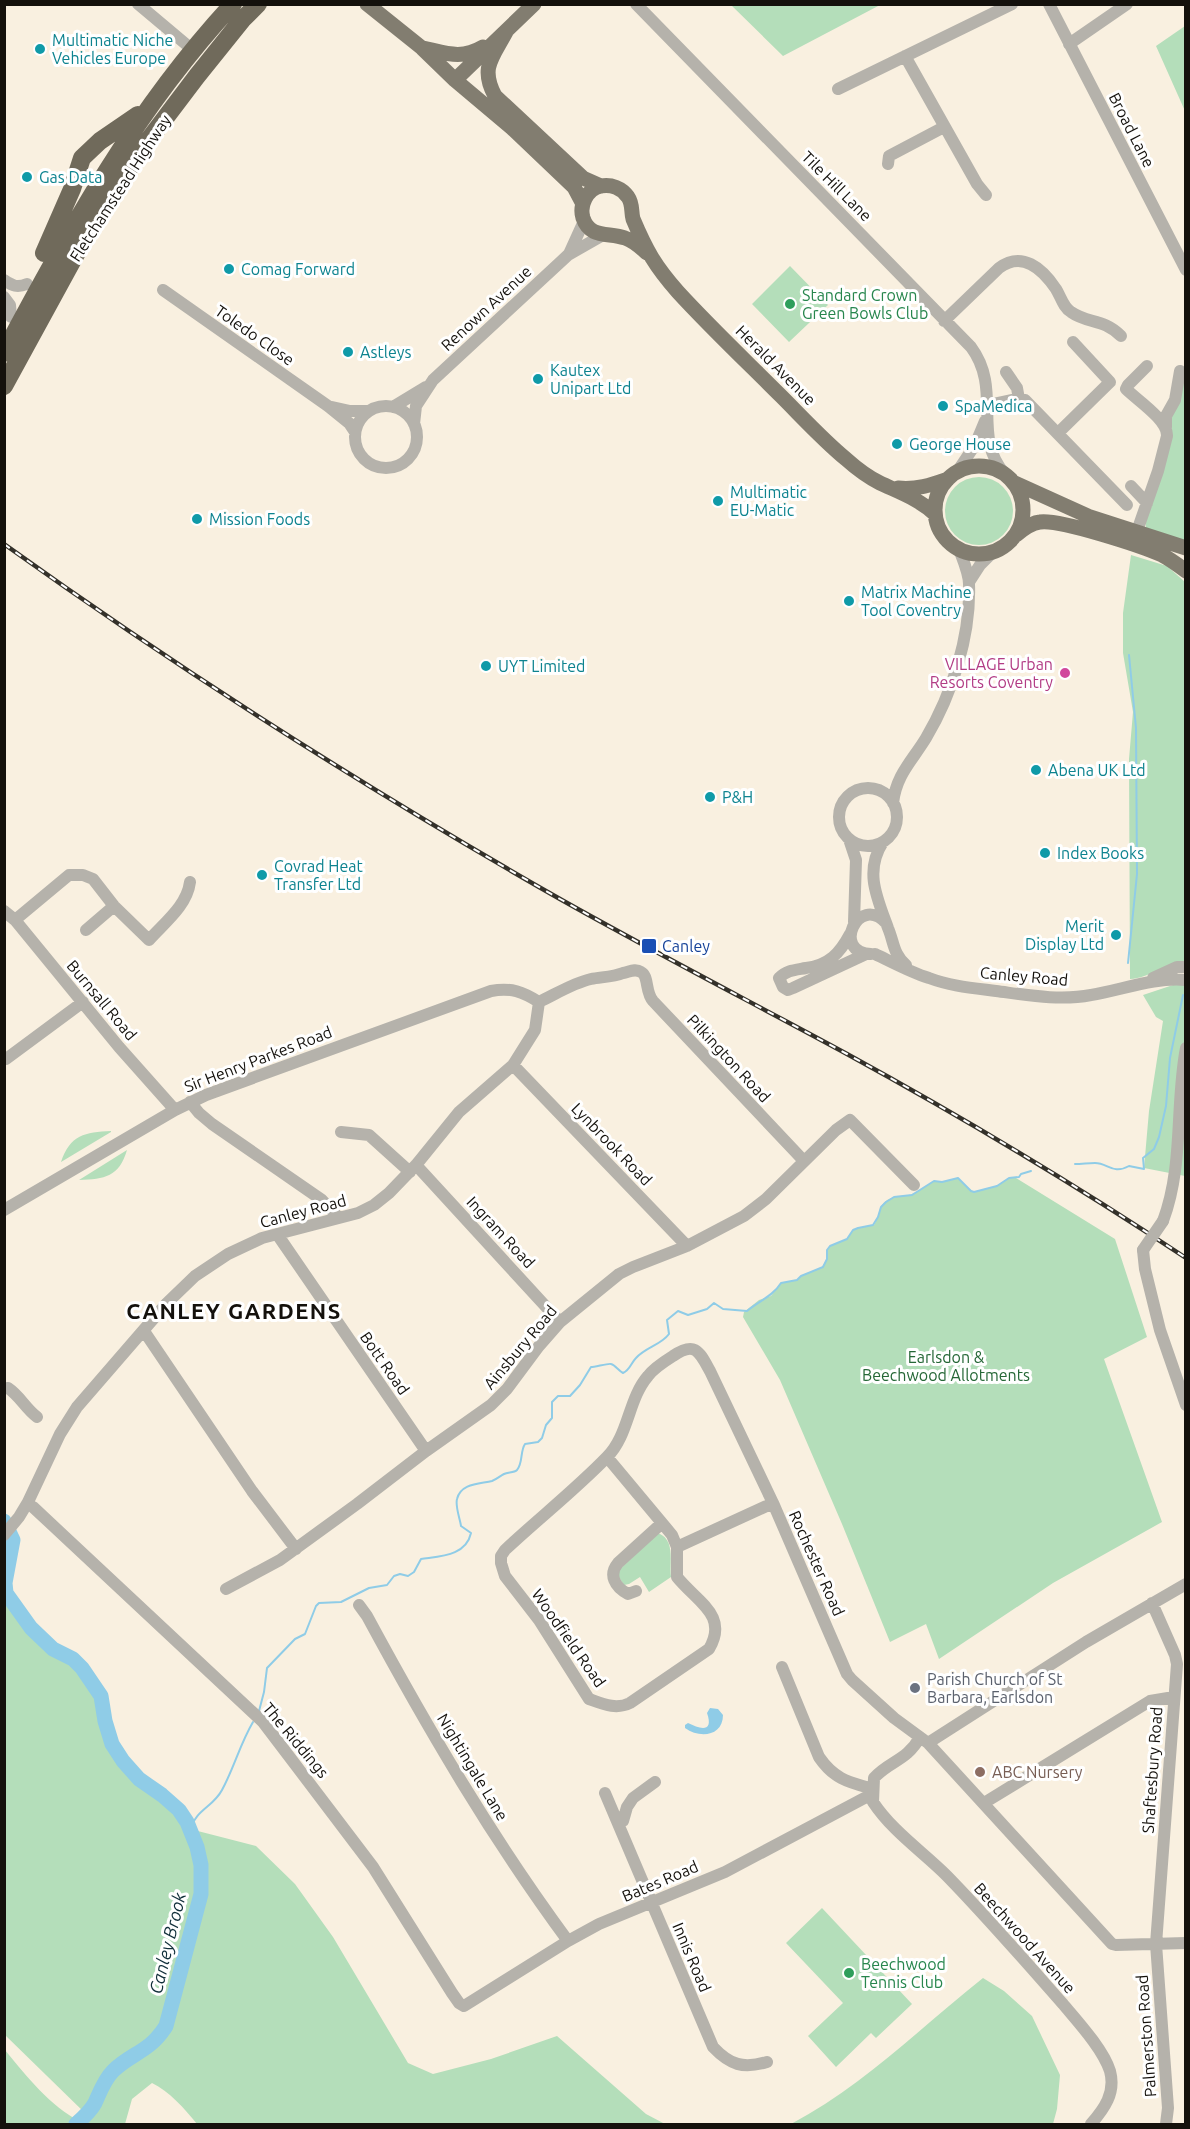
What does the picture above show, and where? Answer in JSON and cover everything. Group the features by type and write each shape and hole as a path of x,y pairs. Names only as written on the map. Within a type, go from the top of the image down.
{"highway":[{"name":"Fletchamstead Highway","path":"4,353 90,195 147,109 233,4"},
{"name":"Fletchamstead Highway","path":"4,386 81,245 141,150 197,76 242,20 258,4"},
{"path":"8,324 14,284 54,234 82,158 99,141 147,109"}],"main road":[{"path":"362,4 422,48 455,80 505,122 574,188 583,204"},
{"path":"455,80 534,4"},
{"path":"422,48 457,56 472,53 506,32"},
{"name":"Herald Avenue","path":"506,32 488,64 488,83 495,96 583,178 601,186 617,187 624,192 632,204 632,216 647,253"},
{"path":"584,221 583,204 588,194 601,186"},
{"path":"608,235 625,228 632,216"},
{"name":"Herald Avenue","path":"584,221 592,231 634,242 647,253 677,291 826,441 863,472 916,499 935,514"},
{"path":"892,488 911,489 930,486 969,467 998,469 1010,478 1090,517 1136,534 1185,548"},
{"path":"952,476 937,498 935,514 945,536 960,549 970,553 993,552 1030,525 1051,522 1112,538 1161,555 1185,571"},
{"path":"1010,478 1020,492 1023,509 1021,524 1015,535"}],"street":[{"path":"138,4 194,51"},
{"name":"Tile Hill Lane","path":"636,4 978,356 987,387 987,428 993,454 995,461 1010,478"},
{"path":"838,89 860,71 905,56 1012,4"},
{"name":"Broad Lane","path":"1049,4 1185,270"},
{"path":"1069,44 1127,4"},
{"path":"905,56 944,127 984,188"},
{"path":"886,157 944,127"},
{"name":"Renown Avenue","path":"568,255 584,221"},
{"name":"Renown Avenue","path":"393,407 427,387 568,255 608,235"},
{"path":"944,321 999,268 1008,262 1023,261 1031,264 1051,283 1071,312 1108,325 1121,336"},
{"name":"Toledo Close","path":"163,290 328,406 355,432"},
{"path":"5,297 10,305 8,324"},
{"path":"1058,433 1110,382 1073,342"},
{"path":"1147,366 1128,384 1126,389 1166,427"},
{"path":"1136,534 1167,436 1166,416 1175,400 1180,371"},
{"path":"1006,372 1017,388 1019,399"},
{"name":"Renown Avenue","path":"414,424 416,406 427,387"},
{"path":"987,409 1019,399 1028,402 1127,505"},
{"name":"Toledo Close","path":"328,406 350,411 369,411"},
{"path":"385,406 393,407 402,410 414,424 417,434 414,452 401,465 387,469 372,466 365,461 356,446 355,432 362,416 369,411 385,406"},
{"name":"Tile Hill Lane","path":"952,476 977,442 987,409"},
{"path":"1131,486 1147,503"},
{"path":"893,803 896,785 934,723 951,684 964,635 969,582 960,549"},
{"path":"969,582 980,565 993,552"},
{"path":"877,789 892,781 907,766"},
{"path":"849,839 868,846 883,842 891,835 896,825 897,814 893,803 885,794 877,789 856,790 844,801 839,811 839,823 855,853 857,872 852,928 853,944 856,949 870,954"},
{"name":"Canley Road","path":"883,842 876,857 874,876 877,900 893,948 899,959 914,972"},
{"path":"15,920 69,875 83,875 93,879 114,906 149,940 183,901 189,891 190,882"},
{"path":"86,930 114,906"},
{"name":"Burnsall Road","path":"4,911 15,920 175,1110"},
{"path":"870,915 879,918 888,930 886,945 793,988 788,990 783,987 779,978 783,975 793,970 817,966 842,950 852,928 859,918 870,915"},
{"name":"Canley Road","path":"870,954 950,984 1054,997 1091,995 1132,985 1175,979 1185,980"},
{"name":"Canley Road","path":"1132,985 1177,967 1185,968"},
{"path":"1185,968 1183,974 1185,980"},
{"name":"Pilkington Road","path":"539,1002 584,981 630,970 642,972 646,976 647,991 653,1001 804,1161"},
{"name":"Sir Henry Parkes Road","path":"4,1210 190,1102 326,1050 492,991 505,988 519,990 539,1002"},
{"path":"6,1059 82,1002"},
{"name":"Canley Road","path":"4,1535 19,1517 38,1484 60,1434 77,1407 167,1303 195,1276 228,1254 277,1233 358,1213 390,1193 459,1112 513,1065 535,1030 539,1002"},
{"path":"1185,1048 1177,1165 1172,1194 1163,1221 1143,1250 1145,1269 1160,1330 1185,1405"},
{"name":"Lynbrook Road","path":"513,1065 687,1246"},
{"path":"190,1102 212,1124 322,1200 339,1218"},
{"name":"Ainsbury Road","path":"226,1589 296,1549 499,1398 560,1322 619,1274 687,1246 744,1216 766,1199 850,1120 854,1121 914,1185"},
{"name":"Ingram Road","path":"341,1132 369,1135 413,1168 560,1322"},
{"name":"Bott Road","path":"277,1233 426,1451"},
{"path":"144,1331 252,1491 296,1549"},
{"name":"Rochester Road","path":"501,1556 607,1457 619,1440 640,1388 648,1375 684,1349 696,1350 710,1371 773,1503 847,1674 863,1691 924,1740 1112,1944 1185,1943"},
{"path":"8,1388 19,1396 27,1409 37,1417"},
{"path":"607,1457 672,1535 677,1546 773,1503"},
{"name":"The Riddings","path":"33,1507 263,1722 373,1867 452,1993 464,2006"},
{"path":"636,1591 628,1594 621,1590 614,1580 613,1571 618,1563 662,1523"},
{"name":"Woodfield Road","path":"501,1556 505,1576 539,1620 586,1696 600,1704 623,1706 703,1654 709,1649 715,1637 717,1626 711,1614 677,1577 677,1546"},
{"path":"782,1667 819,1757 827,1769 844,1781 872,1791 874,1778 878,1774 905,1757 924,1740 1185,1584"},
{"name":"Shaftesbury Road","path":"1152,1603 1176,1660 1156,1944"},
{"name":"Nightingale Lane","path":"359,1605 446,1758 495,1836 568,1941"},
{"path":"984,1803 1150,1701 1174,1697"},
{"path":"619,1823 623,1821 627,1807 633,1798 655,1782"},
{"name":"Bates Road","path":"464,2006 598,1924 725,1872 872,1791"},
{"name":"Beechwood Avenue","path":"872,1791 1077,2021 1106,2062 1110,2072 1111,2091 1108,2102 1091,2124"},
{"name":"Innis Road","path":"605,1793 713,2047 723,2058 735,2064 756,2065 767,2062"},
{"name":"Palmerston Road","path":"1156,1944 1168,2108 1166,2124"}],"green space":[{"path":"731,5 880,5 783,56"},
{"path":"1185,26 1185,111 1156,46"},
{"name":"Standard Crown Green Bowls Club","path":"790,266 828,305 789,342 752,304"},
{"path":"1185,368 1185,542 1146,528 1145,516"},
{"path":"979,477 992,480 1003,487 1010,498 1013,511 1010,524 1003,535 992,542 979,545 966,542 955,535 948,524 945,511 948,498 955,487 966,480"},
{"path":"1131,555 1167,566 1185,582 1186,961 1130,979 1129,759 1133,712 1123,653 1123,613"},
{"path":"1176,984 1185,987 1185,1176 1144,1168 1149,1111 1163,1021 1156,1017 1143,995"},
{"path":"111,1131 61,1162 69,1146 80,1137 93,1132"},
{"path":"127,1150 120,1166 110,1175 79,1180"},
{"name":"Earlsdon & Beechwood Allotments","path":"958,1178 974,1192 997,1186 1009,1178 1016,1178 1115,1239 1147,1337 1104,1359 1162,1522 1053,1583 939,1659 926,1624 890,1642 780,1380 743,1317 744,1312 759,1300 771,1296 781,1283 797,1280 822,1267 827,1259 827,1250 830,1246 847,1239 853,1230 874,1225 881,1207 887,1200 912,1194 934,1181 942,1182"},
{"path":"658,1533 664,1536 671,1552 671,1577 649,1592 640,1577 624,1585 616,1573"},
{"path":"5,1592 32,1628 78,1665 93,1682 101,1697 106,1726 112,1742 131,1771 177,1809 190,1829 256,1846 295,1884 333,1937 408,2063 433,2074 491,2059 557,2036 646,2114 665,2124 197,2124 171,2096 152,2083 132,2099 125,2124 5,2124 5,2050 49,2099 82,2123 93,2113 115,2071 140,2055 123,2063 110,2075 87,2115 5,2035"},
{"name":"Beechwood Tennis Club","path":"822,1908 912,2004 876,2038 871,2033 836,2067 808,2036 843,2003 786,1943"},
{"path":"983,1978 1004,1991 1032,2016 1060,2075 1057,2109 1053,2124 791,2124 843,2092 867,2074"}],"water":[{"path":"710,1708 718,1709 723,1715 722,1722 715,1731 697,1734 685,1728 688,1723 701,1728 707,1727 709,1719 707,1713"}],"waterway":[{"path":"1128,963 1137,874 1136,728 1129,655"},
{"path":"1075,1164 1100,1163 1115,1169 1129,1166 1144,1169 1143,1158 1154,1149 1166,1106 1170,1058 1183,995"},
{"path":"259,1711 267,1668 295,1639 305,1634 319,1603 341,1602 369,1588 387,1585 394,1576 400,1574 408,1576 414,1572 421,1559 444,1556 464,1546 471,1533 461,1526 457,1505 459,1494 467,1487 492,1481 517,1470 525,1444 538,1442 542,1438 546,1425 552,1418 552,1402 558,1396 570,1396 591,1367 611,1364 623,1373 625,1372 640,1354 669,1334 667,1320 678,1311 688,1315 707,1309 714,1303 723,1309 747,1311 770,1295 781,1283 797,1280 823,1267 830,1246 847,1239 853,1230 873,1225 881,1207 894,1197 912,1195 934,1181 942,1182 958,1178 974,1192 997,1186 1009,1178 1019,1177 1031,1171"},
{"name":"Canley Brook","path":"4,1521 13,1540 5,1583 6,1593 31,1628 53,1649 73,1659 82,1668 101,1696 112,1744 139,1779 179,1810 187,1822 201,1865 201,1894 166,2026 147,2047 113,2071 93,2106 76,2124"},
{"path":"190,1829 201,1812 222,1790 253,1722"}],"railway":[{"path":"4,544 208,684 418,816 595,919 933,1102 1061,1178 1186,1258"}],"place":[{"name":"Multimatic Niche Vehicles Europe","path":"40,49"},
{"name":"Gas Data","path":"27,177"},
{"name":"Comag Forward","path":"229,269"},
{"name":"Standard Crown Green Bowls Club","path":"790,304"},
{"name":"Astleys","path":"348,352"},
{"name":"Kautex Unipart Ltd","path":"538,379"},
{"name":"SpaMedica","path":"943,406"},
{"name":"George House","path":"897,444"},
{"name":"Multimatic EU-Matic","path":"718,501"},
{"name":"Mission Foods","path":"197,519"},
{"name":"Matrix Machine Tool Coventry","path":"849,601"},
{"name":"UYT Limited","path":"486,666"},
{"name":"VILLAGE Urban Resorts Coventry","path":"1065,673"},
{"name":"Abena UK Ltd","path":"1036,770"},
{"name":"P&H","path":"710,797"},
{"name":"Index Books","path":"1045,853"},
{"name":"Covrad Heat Transfer Ltd","path":"262,875"},
{"name":"Merit Display Ltd","path":"1116,935"},
{"name":"Canley","path":"649,946"},
{"name":"Parish Church of St Barbara, Earlsdon","path":"915,1688"},
{"name":"ABC Nursery","path":"980,1772"},
{"name":"Beechwood Tennis Club","path":"849,1973"}],"district":[{"name":"CANLEY GARDENS","path":"234,1310"}]}
